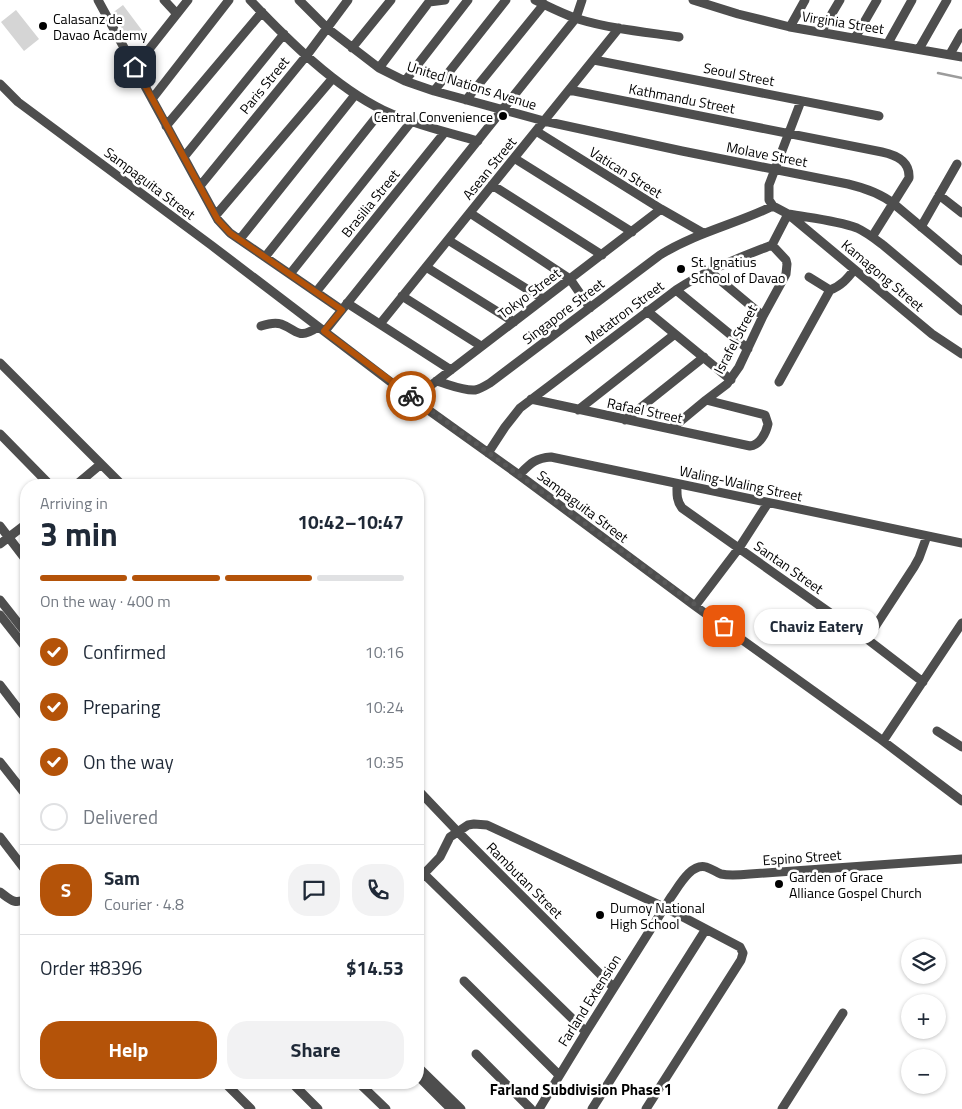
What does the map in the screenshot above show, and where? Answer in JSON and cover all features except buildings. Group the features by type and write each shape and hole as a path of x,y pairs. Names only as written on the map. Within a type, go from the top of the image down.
{"street":[{"path":"98,0 223,226 230,233 316,292 380,324 451,370"},
{"path":"164,0 177,14"},
{"path":"135,67 188,0"},
{"path":"152,99 229,0"},
{"path":"250,0 307,55 355,94 382,110 411,122 478,141"},
{"name":"United Nations Avenue","path":"299,0 327,28 352,48 379,68 405,81 434,91 544,121"},
{"name":"Paris Street","path":"200,186 307,55 348,0"},
{"path":"352,48 391,0"},
{"path":"379,68 429,1 445,0"},
{"path":"405,81 468,0"},
{"path":"434,91 506,0"},
{"path":"535,0 576,18 619,28 678,37"},
{"path":"261,326 276,323 282,324 301,334 321,329 344,307 576,18 582,0"},
{"name":"Virginia Street","path":"693,0 790,27 962,57"},
{"path":"790,27 805,0"},
{"path":"821,32 840,0"},
{"path":"855,38 877,0"},
{"path":"888,43 912,0"},
{"path":"919,49 947,0"},
{"path":"466,100 544,4"},
{"path":"166,126 262,12"},
{"name":"Asean Street","path":"380,324 619,28"},
{"path":"950,54 962,33"},
{"path":"184,157 284,34"},
{"name":"Seoul Street","path":"594,60 879,116"},
{"path":"216,216 333,78"},
{"name":"Sampaguita Street","path":"0,84 18,102 413,398 695,606 883,741 959,799"},
{"name":"Kathmandu Street","path":"570,90 891,154 899,158 908,167 909,178 894,204"},
{"path":"240,239 355,94"},
{"path":"801,101 769,185 769,200 773,206 788,214 848,225 858,229 872,237 962,311"},
{"path":"265,257 382,110"},
{"name":"Molave Street","path":"544,121 859,187 885,197 962,261"},
{"path":"290,274 411,122"},
{"name":"Vatican Street","path":"536,131 661,210 703,234"},
{"name":"Brasilia Street","path":"316,292 445,132"},
{"path":"514,158 632,232"},
{"path":"921,227 957,164"},
{"path":"492,185 602,255"},
{"path":"939,196 962,213"},
{"path":"872,237 894,204"},
{"name":"Singapore Street","path":"436,381 473,390 490,384 660,255 677,245 773,206"},
{"name":"Tokyo Street","path":"413,398 661,210"},
{"path":"470,213 570,279 590,308"},
{"path":"772,245 788,214"},
{"name":"Kamagong Street","path":"788,214 932,334 962,354"},
{"path":"448,240 543,299"},
{"name":"Metatron Street","path":"488,453 520,408 647,311 690,280 708,270 772,245"},
{"name":"Israfel Street","path":"671,429 731,380 739,366 786,274 786,260 772,245"},
{"path":"426,267 514,322"},
{"path":"708,270 763,316"},
{"path":"780,382 830,290 840,285 854,270"},
{"path":"809,277 830,290"},
{"path":"676,290 748,349"},
{"path":"402,296 481,346"},
{"path":"647,311 731,380"},
{"path":"578,410 675,334"},
{"path":"625,420 704,357"},
{"path":"0,363 116,479"},
{"name":"Rafael Street","path":"531,399 750,446 754,446 760,441 768,424 765,415 706,400"},
{"path":"0,434 44,479"},
{"name":"Waling-Waling Street","path":"519,475 536,460 552,458 962,543"},
{"path":"83,479 101,464"},
{"name":"Santan Street","path":"677,484 677,498 682,508 867,639 923,682"},
{"path":"695,606 739,548 768,503"},
{"path":"0,526 20,552"},
{"path":"0,544 20,529"},
{"path":"867,639 914,567 927,536"},
{"path":"0,600 20,625"},
{"path":"0,615 20,640"},
{"path":"883,741 962,623"},
{"path":"0,685 20,711"},
{"path":"937,731 962,747"},
{"path":"0,762 20,787"},
{"path":"959,799 962,789"},
{"name":"Rambutan Street","path":"424,796 614,987"},
{"path":"424,874 440,857 450,837 468,825 487,825 664,907 737,945 742,950 742,956 646,1109"},
{"path":"0,837 20,863"},
{"name":"Espino Street","path":"664,907 689,874 701,867 709,868 720,874 739,875 962,859"},
{"path":"424,880 586,1032"},
{"path":"0,892 10,899 17,902 20,901"},
{"name":"Farland Extension","path":"539,1109 664,907"},
{"path":"592,1109 706,928"},
{"path":"464,981 559,1075"},
{"path":"782,1109 843,1013"},
{"path":"476,1054 531,1109"},
{"path":"424,1075 451,1109"},
{"path":"424,1080 461,1109"},
{"path":"233,1089 251,1109"},
{"path":"298,1089 318,1109"},
{"path":"365,1089 386,1109"}],"shaded area":[{"path":"123,5 144,33 132,42 111,14"},
{"path":"16,10 39,39 24,51 1,22"}],"waterway":[{"path":"938,73 962,78"}],"way so far":[{"path":"411,396 724,626"}],"place":[{"name":"Calasanz de Davao Academy","path":"43,26"},
{"name":"Central Convenience","path":"503,116"},
{"name":"St. Ignatius School of Davao","path":"681,269"},
{"name":"Chaviz Eatery","path":"724,626"},
{"name":"Garden of Grace Alliance Gospel Church","path":"779,884"},
{"name":"Dumoy National High School","path":"600,915"}],"district":[{"name":"Farland Subdivision Phase 1","path":"581,1089"}],"route":[{"path":"135,67 223,226 230,233 342,310 324,331 411,396"}]}
